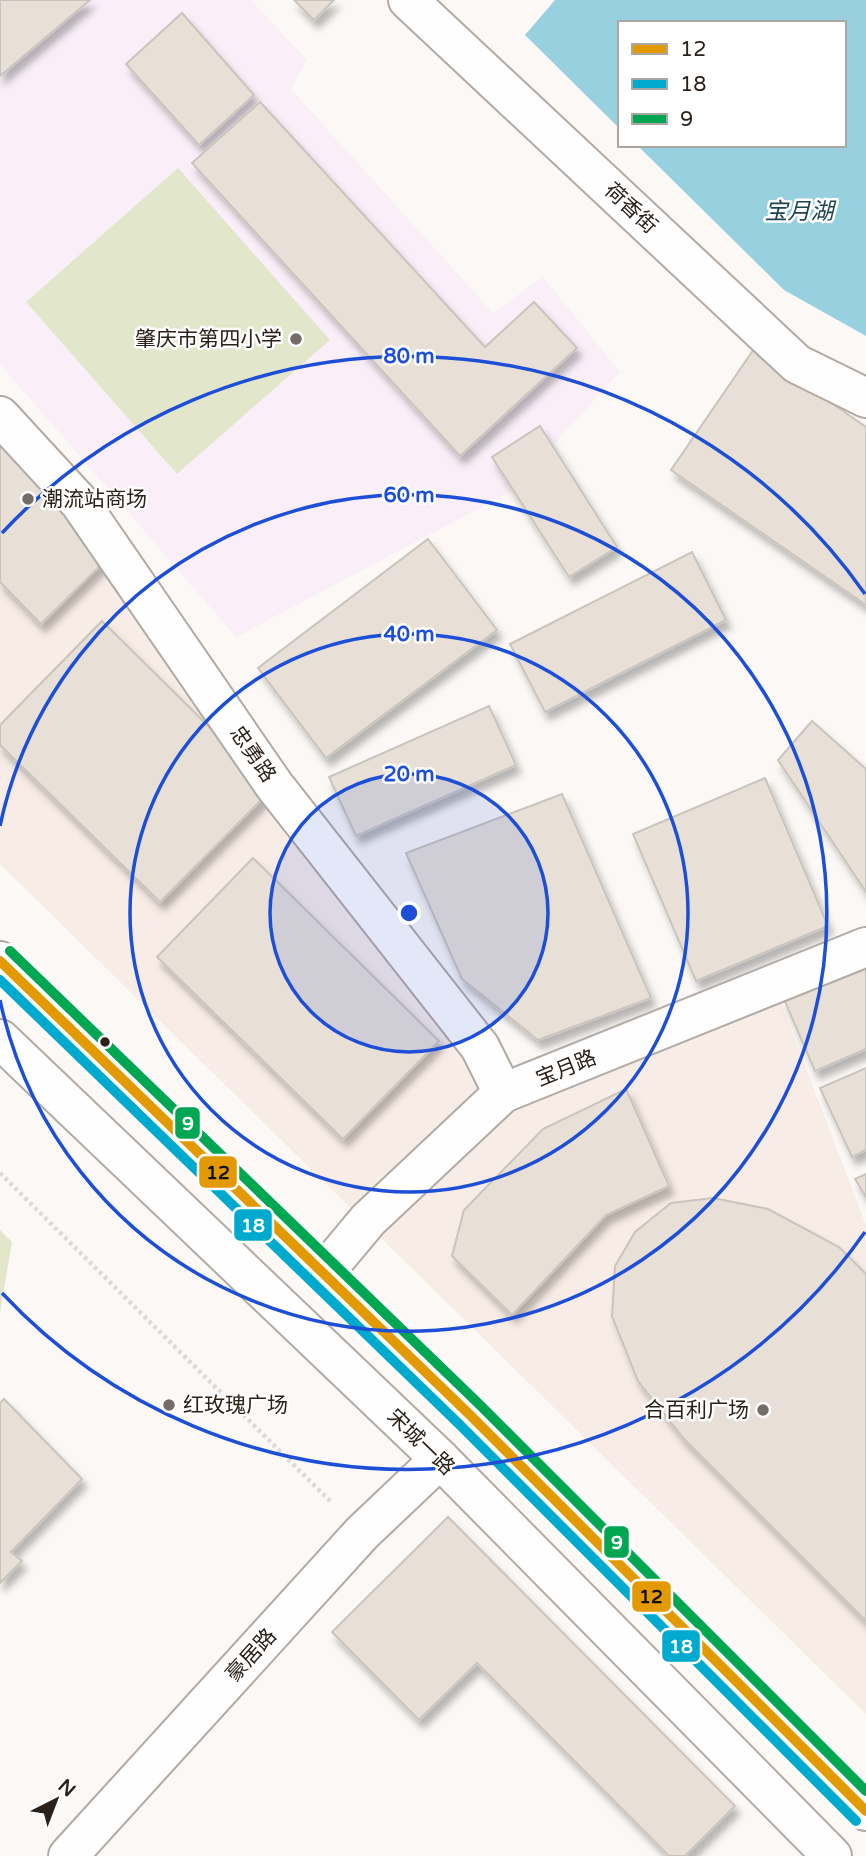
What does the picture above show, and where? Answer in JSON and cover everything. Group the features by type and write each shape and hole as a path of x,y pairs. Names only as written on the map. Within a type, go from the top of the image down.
{"street":[{"name":"荷香街","path":"408,0 797,365 866,398"},
{"name":"忠勇路","path":"0,416 80,503 274,785 480,1048 503,1093"},
{"name":"宝月路","path":"323,1274 368,1220 503,1093 866,947"},
{"path":"0,961 480,1425 866,1811"},
{"name":"宋城一路","path":"0,1039 440,1460 832,1856"},
{"name":"豪居路","path":"68,1856 362,1533 440,1460"}],"path":[{"path":"0,1173 362,1533"}],"shaded area":[{"name":"肇庆市第四小学","path":"0,0 251,0 307,60 291,89 493,313 543,277 620,372 510,492 236,637 0,364"},
{"path":"0,417 503,1093 774,985 866,1225 866,1714 0,864"}],"green space":[{"path":"178,168 330,340 177,474 26,302"},
{"path":"0,1230 12,1242 0,1313"}],"water":[{"name":"宝月湖","path":"555,0 866,0 866,336 784,290 639,147 845,147 845,21 618,21 618,127 525,35"}],"building":[{"path":"0,0 90,0 0,76"},
{"path":"294,0 334,0 314,20"},
{"path":"182,13 254,95 199,145 126,64"},
{"path":"260,102 485,347 534,302 577,348 460,456 192,163"},
{"path":"754,349 866,427 866,605 671,470"},
{"path":"540,426 617,547 569,577 492,457"},
{"name":"潮流站商场","path":"0,443 111,555 41,624 0,582"},
{"path":"428,539 497,630 326,758 258,668"},
{"path":"692,552 726,620 545,712 510,644"},
{"path":"102,621 272,789 160,902 0,745 0,725"},
{"path":"489,706 516,765 356,836 329,777"},
{"path":"812,721 866,769 866,892 778,760"},
{"path":"765,778 828,926 696,981 633,834"},
{"path":"562,794 651,998 538,1040 462,979 406,853"},
{"path":"253,858 439,1041 343,1139 157,957"},
{"path":"866,961 866,1049 815,1071 783,997"},
{"path":"866,1068 866,1150 852,1157 820,1088"},
{"path":"626,1089 669,1186 606,1215 512,1315 452,1256 464,1210 543,1129"},
{"path":"866,1174 866,1197 855,1179"},
{"name":"合百利广场","path":"713,1198 768,1209 839,1247 866,1274 866,1621 684,1439 638,1381 612,1316 615,1266 635,1232 671,1203"},
{"path":"4,1399 82,1479 11,1552 22,1561 0,1583 0,1403"},
{"path":"448,1517 735,1806 685,1856 669,1856 477,1663 419,1720 332,1632"}],"transit line":[{"name":"9","path":"10,951 480,1405 866,1791"},
{"name":"12","path":"0,961 470,1415 866,1811"},
{"name":"18","path":"0,980 460,1425 856,1821"}],"place":[{"name":"肇庆市第四小学","path":"296,339"},
{"name":"潮流站商场","path":"28,499"},
{"name":"红玫瑰广场","path":"169,1405"},
{"name":"合百利广场","path":"763,1410"}]}
